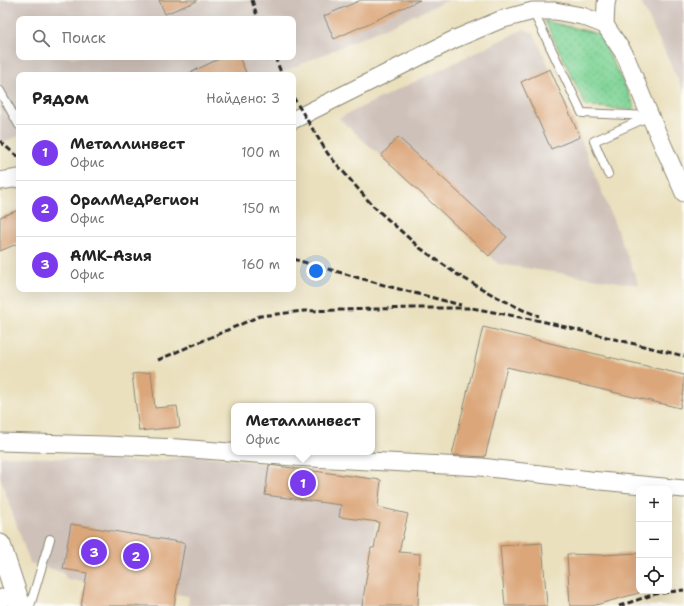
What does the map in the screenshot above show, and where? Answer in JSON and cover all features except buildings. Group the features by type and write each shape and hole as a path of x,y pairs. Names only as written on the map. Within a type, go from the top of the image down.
{"street":[{"path":"605,25 607,0"},
{"path":"296,118 455,38 500,20 533,11 555,11 582,16 605,25 625,55 684,193"},
{"path":"0,180 16,178"},
{"path":"0,442 171,448 231,452"},
{"path":"266,455 481,467 684,489"},
{"path":"0,545 16,601"}],"lane":[{"path":"533,11 582,112 650,116"},
{"path":"0,91 16,120"},
{"path":"608,174 594,141 650,116"},
{"path":"16,601 50,539"}],"shaded area":[{"path":"0,0 449,0 283,72 16,72 16,137 0,143"},
{"path":"640,0 684,0 684,92"},
{"path":"524,29 534,33 580,137 639,285 499,264 339,118"},
{"path":"196,455 381,480 376,522 361,606 188,606 189,596 67,579 62,572 30,563 0,477 0,458 3,456 150,462"}],"green space":[{"path":"545,21 599,34 635,107 632,110 586,106"}],"railway":[{"path":"252,0 257,16"},
{"path":"276,60 281,72"},
{"path":"296,102 328,154 372,205 420,248 458,275 493,295 539,316"},
{"path":"0,141 16,155"},
{"path":"296,260 461,305"},
{"path":"158,360 260,316 304,311 413,308 472,308 541,321 684,356"},
{"path":"619,606 655,594 684,590"}],"place":[{"name":"Металлинвест","path":"303,483"},
{"name":"АМК-Азия","path":"94,552"},
{"name":"ОралМедРегион","path":"136,556"}]}
